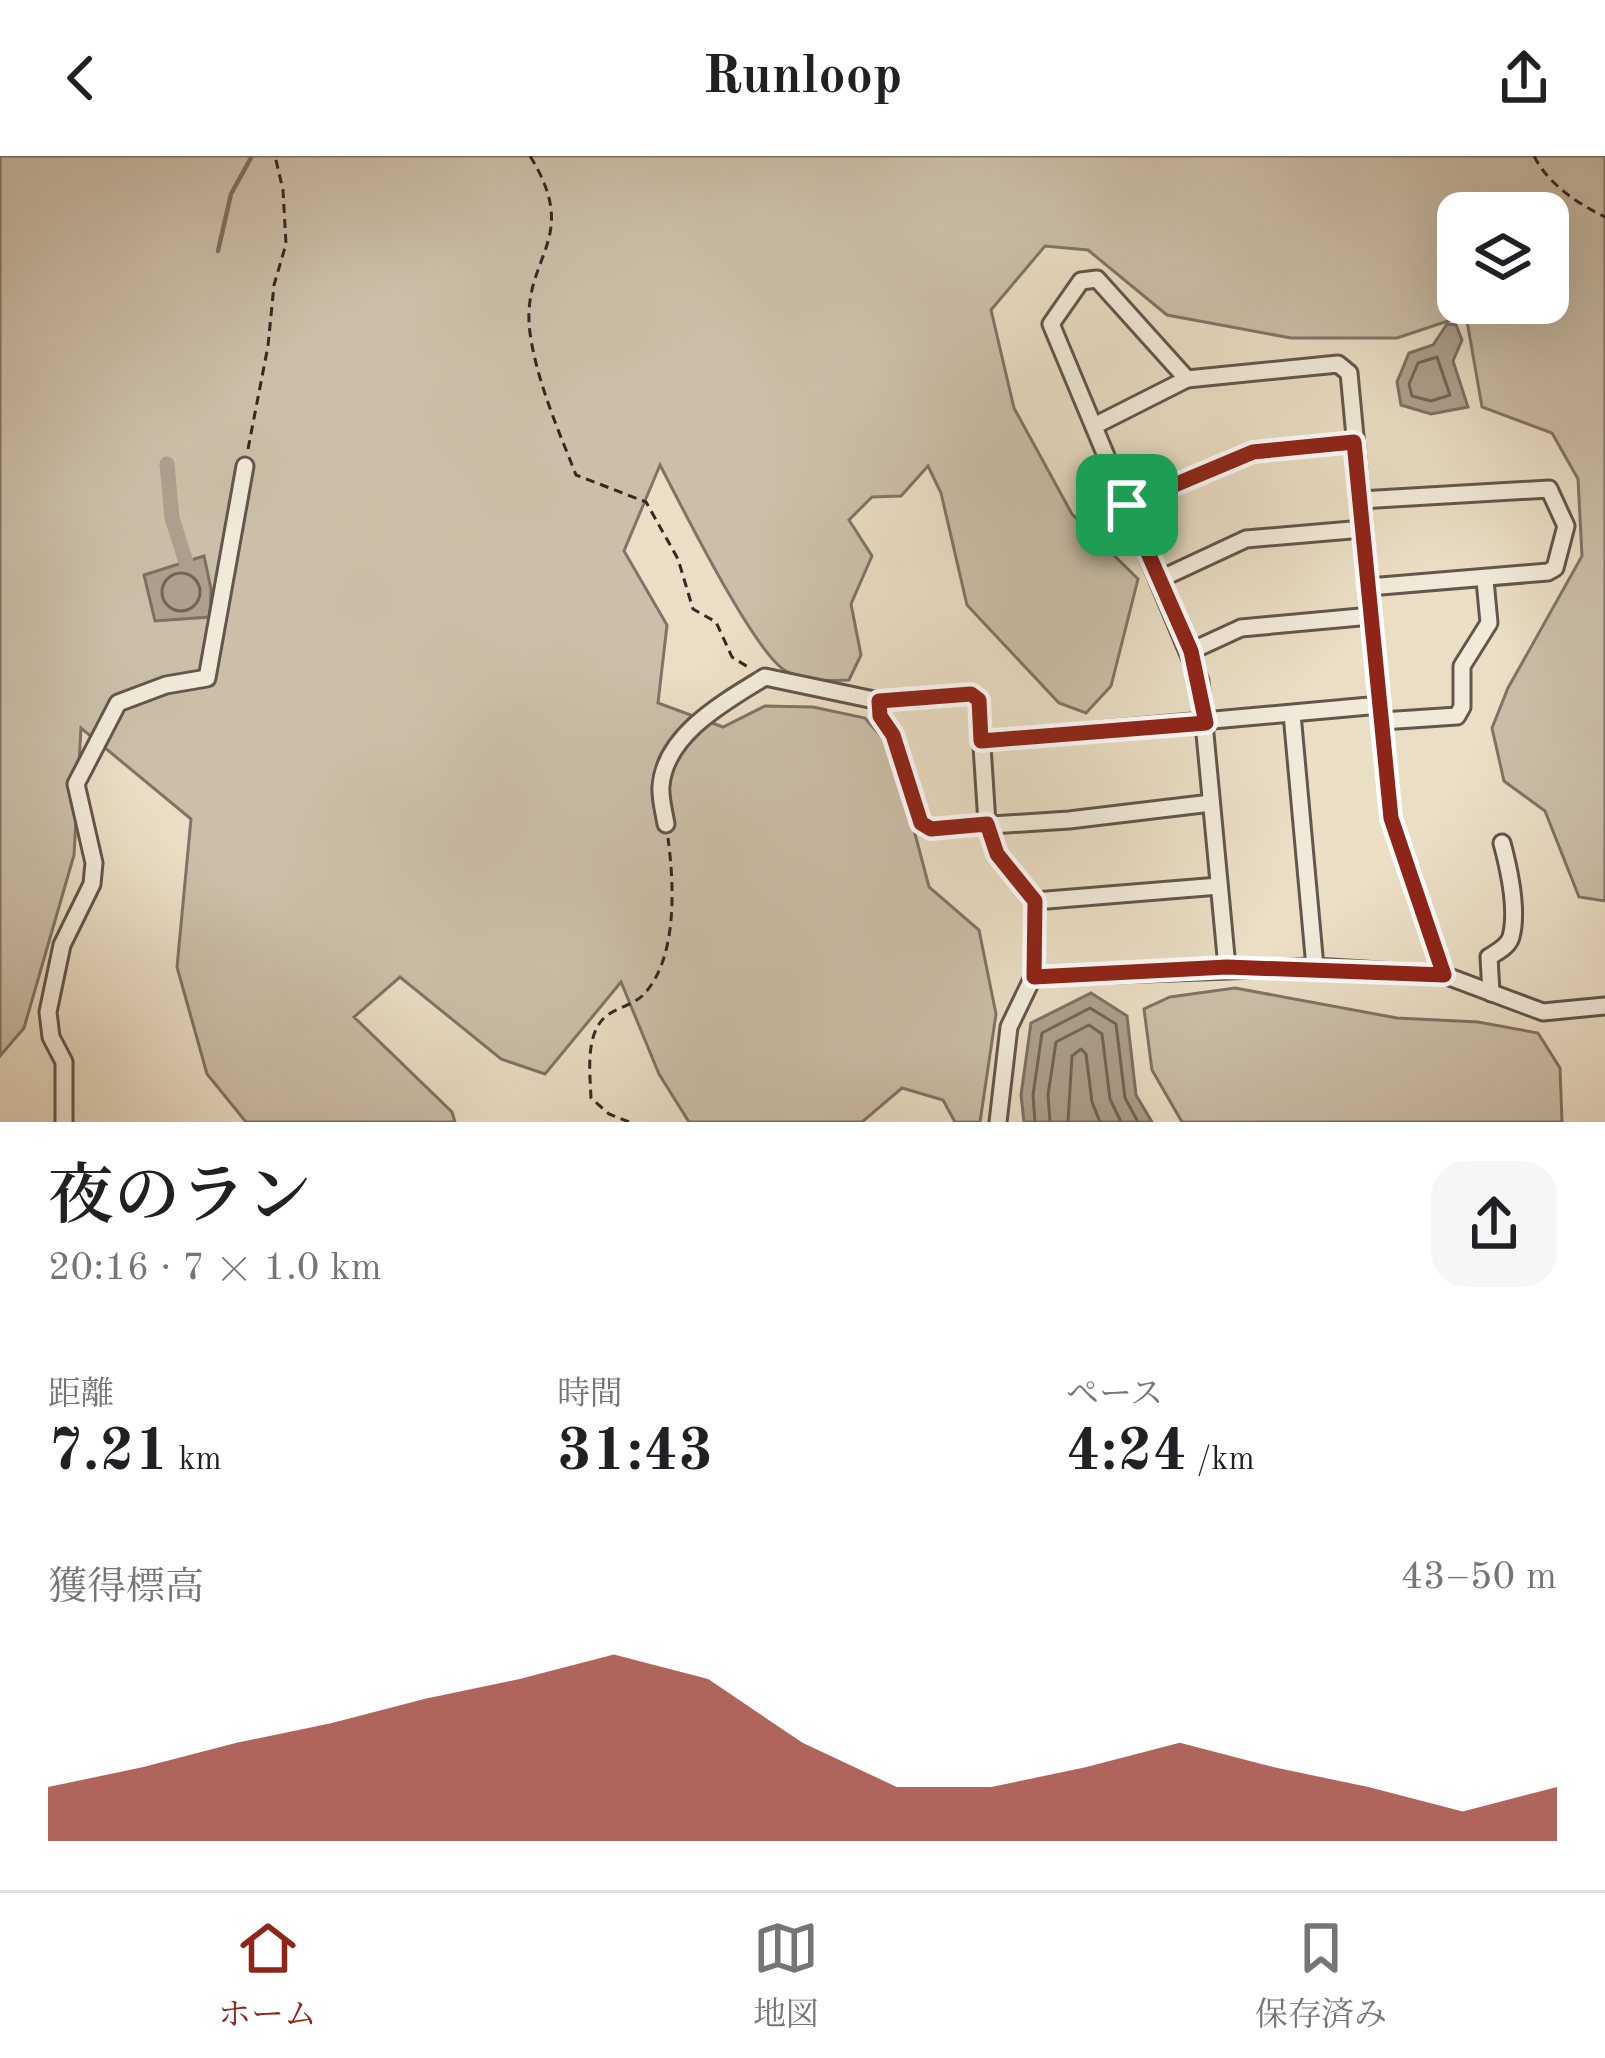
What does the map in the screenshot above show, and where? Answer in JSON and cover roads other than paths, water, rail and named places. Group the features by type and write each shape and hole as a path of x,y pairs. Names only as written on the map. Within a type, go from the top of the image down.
{"street":[{"path":"1187,379 1097,279 1087,278 1051,324 1191,651 1206,723 1227,967"},
{"path":"1094,426 1187,379 1338,364 1349,373 1391,818 1444,975"},
{"path":"1127,505 1253,452 1354,442"},
{"path":"64,1122 64,1062 50,1037 48,1012 62,945 92,884 94,863 76,784 118,703 166,685 207,678 245,466"},
{"path":"1360,500 1553,492 1566,526 1556,568 1485,580 1369,587"},
{"path":"1158,580 1246,539 1363,530"},
{"path":"981,741 1292,714 1457,716 1462,707 1462,666 1489,623 1485,580"},
{"path":"1191,651 1241,628 1371,616"},
{"path":"666,824 661,785 670,758 704,717 765,677 879,701 971,694 979,700 987,824 997,854 1035,901 1034,977 1009,1027 998,1122"},
{"path":"879,701 880,716 893,735 921,823 931,829 1069,820 1211,803"},
{"path":"1292,714 1315,967"},
{"path":"1491,993 1489,958 1506,946 1511,934 1508,867 1502,843"},
{"path":"1035,901 1219,886"},
{"path":"1034,977 1315,967 1444,975 1543,1012 1605,1006"}],"water":[{"path":"1447,324 1456,325 1462,340 1453,361 1468,407 1431,414 1401,405 1397,382 1409,353 1433,345"},
{"path":"204,556 211,589 210,617 155,621 144,575"},
{"path":"1091,993 1127,1016 1136,1095 1152,1122 1024,1122 1021,1095 1031,1023"}],"waterway":[{"path":"218,251 231,194 252,156"},
{"path":"167,464 172,518 186,562"}]}
